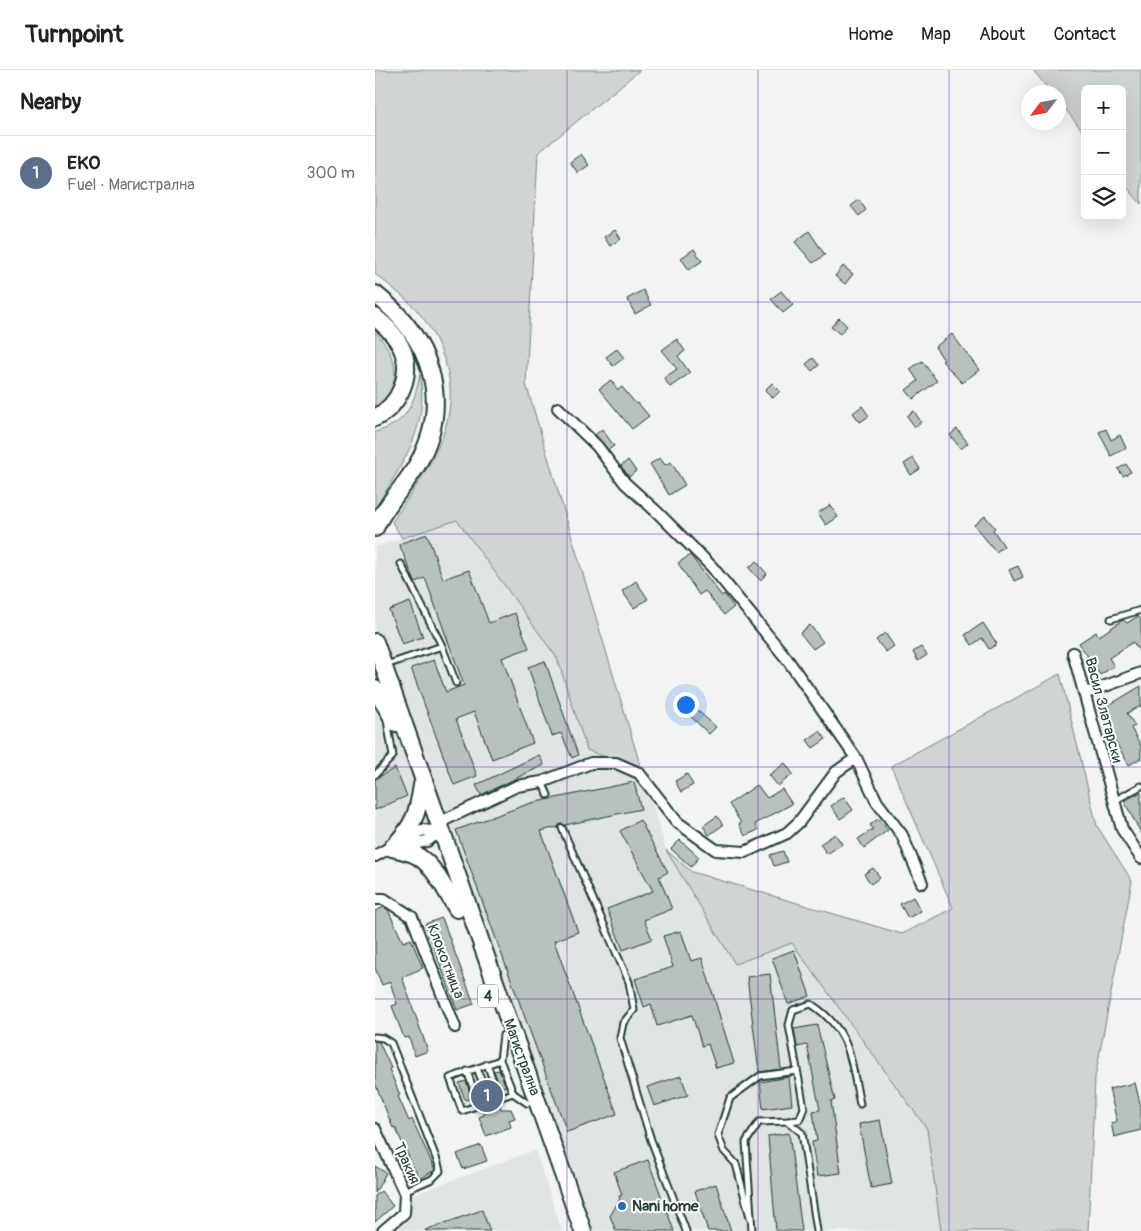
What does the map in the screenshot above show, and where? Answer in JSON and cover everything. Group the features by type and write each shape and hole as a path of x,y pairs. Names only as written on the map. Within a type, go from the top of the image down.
{"main road":[{"path":"375,294 401,317 416,336 427,359 434,387 434,416 428,444 417,465 375,528"},
{"path":"375,317 393,334 401,348 406,368 402,389 398,396 393,404 375,418"},
{"name":"Магистрална","path":"375,642 438,832 583,1231"},
{"path":"375,689 410,745"},
{"path":"421,778 418,812 413,824 392,848 417,855 423,860 431,868 457,909"},
{"name":"Магистрална","path":"438,832 457,909 572,1231"}],"street":[{"path":"558,408 597,446 625,483 713,567 787,659 856,758 877,802 902,835 922,883"},
{"name":"Васил Златарски","path":"1073,652 1086,693 1113,801 1122,829 1141,858"},
{"path":"1086,693 1141,672"},
{"path":"375,856 392,848 419,844 517,786 542,782 591,763 616,763 639,774 677,822 716,850 745,852 787,833 799,822 836,772 856,758"},
{"name":"Клокотница","path":"375,899 384,899 412,917 455,1027"},
{"name":"Тракия","path":"375,1129 403,1191 404,1213 383,1231"}],"lane":[{"path":"401,564 442,646 456,683"},
{"path":"1111,619 1141,610"},
{"path":"383,666 442,646"},
{"path":"375,775 393,756 385,706"},
{"path":"542,782 548,795"},
{"path":"1113,801 1141,786"},
{"path":"562,828 629,982 634,1010 623,1023 619,1038 651,1140 686,1231"},
{"path":"752,1230 747,1142 759,1122 799,1120 804,1108 789,1025 793,1010 811,1004 829,1016 847,1040 860,1104"},
{"path":"503,1035 500,1060 513,1093 527,1103"},
{"path":"375,1038 383,1038 391,1043 438,1163 439,1171 431,1179 403,1191"},
{"path":"500,1060 450,1078 463,1111 513,1093"},
{"path":"487,1064 499,1097"},
{"path":"477,1068 489,1101"},
{"path":"467,1071 479,1105"},
{"path":"752,1230 736,1164 724,1151 718,1135 730,1098 760,1076 797,1071"},
{"path":"787,1122 802,1133 817,1231"}],"shaded area":[{"path":"375,70 640,70 538,153 526,384 642,771 587,750 557,658 457,520 402,538 392,522 419,482 441,441 447,420 450,398 448,375 441,351 428,326 410,303 375,274"},
{"path":"1033,70 1141,70 1141,204 1126,186 1126,85 1081,85 1081,129 1066,110 1066,85 1045,85"},
{"path":"375,332 389,351 395,371 391,390 375,408"},
{"path":"420,374 422,394 421,412 417,429 403,461 375,509 375,432 395,424 402,418 412,403"},
{"path":"456,520 557,658 587,749 642,771 666,850 735,964 792,943 927,1129 941,1231 586,1231 445,825 375,854 375,547"},
{"path":"1060,674 1097,826 1132,881 1095,1078 1088,1231 941,1231 927,1129 792,943 735,964 666,850 692,872 902,934 953,908 891,766"},
{"path":"535,1150 562,1231 387,1231 408,1197"}],"building":[{"path":"581,154 589,165 578,173 570,162"},
{"path":"859,200 866,210 859,216 851,206"},
{"path":"615,230 621,239 610,246 604,237"},
{"path":"809,231 825,255 813,263 795,242"},
{"path":"694,249 702,261 689,270 681,258"},
{"path":"843,266 853,274 845,284 835,276"},
{"path":"643,290 651,305 635,314 627,299"},
{"path":"781,291 793,305 783,313 771,299"},
{"path":"839,318 847,326 840,334 831,327"},
{"path":"952,334 979,370 962,383 942,361 944,360 935,347"},
{"path":"677,339 685,351 678,356 690,373 670,387 664,378 677,369 662,350"},
{"path":"617,349 624,358 613,366 606,357"},
{"path":"813,358 819,365 812,371 806,364"},
{"path":"922,361 937,381 913,399 906,390 918,381 910,369"},
{"path":"611,380 618,390 622,387 649,416 632,429 599,389"},
{"path":"772,383 780,391 773,398 765,390"},
{"path":"862,406 869,416 860,422 853,413"},
{"path":"914,411 921,422 915,427 907,416"},
{"path":"602,429 614,446 608,450 595,435"},
{"path":"957,429 968,443 961,449 950,435"},
{"path":"1106,429 1111,440 1120,435 1126,448 1111,456 1099,432"},
{"path":"660,458 665,465 671,462 685,485 669,495 650,464"},
{"path":"913,458 920,469 911,475 904,464"},
{"path":"628,460 636,471 629,477 621,466"},
{"path":"1126,464 1131,472 1123,476 1118,469"},
{"path":"830,505 838,517 826,525 818,513"},
{"path":"985,516 995,528 993,530 1004,546 996,552 974,525"},
{"path":"427,534 443,579 469,570 489,623 515,613 529,648 502,658 533,743 492,759 474,712 456,719 477,776 454,785 411,668 434,660 446,692 464,685 425,578 415,582 399,544"},
{"path":"690,555 722,596 724,594 734,607 724,615 705,591 699,595 678,563"},
{"path":"756,561 767,574 760,580 749,568"},
{"path":"1018,566 1023,577 1014,581 1009,570"},
{"path":"636,581 648,599 634,608 622,591"},
{"path":"410,602 423,637 402,644 389,610"},
{"path":"1138,616 1141,620 1141,654 1133,642 1109,658 1114,666 1100,675 1079,643 1096,632 1099,636 1123,620 1127,623"},
{"path":"983,623 997,644 989,649 982,638 972,645 965,635"},
{"path":"810,625 823,642 813,649 800,633"},
{"path":"885,633 894,646 886,652 876,640"},
{"path":"921,647 927,655 918,661 913,652"},
{"path":"545,661 578,755 572,758 561,733 552,736 528,667"},
{"path":"1141,686 1141,706 1127,713 1135,726 1131,728 1141,746 1141,758 1129,765 1112,736 1115,734 1101,710"},
{"path":"696,709 716,727 709,734 690,716"},
{"path":"820,731 826,739 813,748 807,740"},
{"path":"539,755 544,765 481,795 476,785"},
{"path":"785,763 793,774 778,786 769,775"},
{"path":"395,768 407,796 375,810 375,779"},
{"path":"687,774 693,785 681,792 675,781"},
{"path":"634,782 641,809 565,825 561,824 558,827 541,831 578,932 554,941 617,1114 567,1132 456,830 531,803"},
{"path":"757,785 767,798 782,789 792,804 755,824 758,830 745,836 739,824 741,823 729,804"},
{"path":"1141,792 1141,833 1124,801"},
{"path":"844,797 853,810 840,819 831,806"},
{"path":"717,816 723,825 709,835 703,826"},
{"path":"878,819 888,830 864,848 858,839 873,829 870,825"},
{"path":"640,820 668,872 659,877 672,909 644,920 652,939 623,950 607,909 653,891 620,831"},
{"path":"835,834 842,844 827,854 820,844"},
{"path":"680,840 699,857 691,867 671,849"},
{"path":"783,851 787,862 774,866 770,855"},
{"path":"873,868 880,877 871,884 864,874"},
{"path":"913,897 921,911 908,918 900,904"},
{"path":"384,907 388,910 403,942 411,939 423,968 402,977 428,1051 415,1056 409,1037 404,1038 392,1006 397,1004 390,982 382,985 375,968 375,911"},
{"path":"442,918 474,1004 457,1010 425,924"},
{"path":"681,931 691,961 702,958 734,1063 716,1068 708,1044 702,1046 692,1015 657,1026 651,1004 644,1007 635,979 673,967 663,936"},
{"path":"794,950 810,996 788,1004 772,958"},
{"path":"770,974 781,1069 759,1072 747,977"},
{"path":"817,1025 835,1100 831,1101 841,1173 817,1176 812,1142 817,1141 813,1111 820,1110 807,1045 797,1047 794,1029"},
{"path":"375,1041 379,1042 391,1068 389,1069 400,1095 398,1096 409,1121 412,1119 435,1170 419,1179 395,1127 393,1128 375,1083"},
{"path":"499,1070 506,1086 500,1088 494,1071"},
{"path":"681,1076 688,1095 654,1106 647,1087"},
{"path":"789,1077 792,1105 763,1109 760,1082"},
{"path":"466,1081 472,1098 465,1100 459,1083"},
{"path":"1135,1083 1141,1107 1141,1130 1114,1137 1111,1123 1117,1121 1109,1089"},
{"path":"499,1103 501,1109 511,1109 515,1118 509,1120 511,1127 486,1136 479,1117 484,1115 482,1109"},
{"path":"880,1120 892,1184 871,1188 859,1124"},
{"path":"789,1133 802,1231 776,1231 768,1136"},
{"path":"481,1145 487,1161 463,1169 457,1154"},
{"path":"648,1160 674,1231 616,1231 610,1216 620,1199 619,1196 622,1195 614,1172"},
{"path":"375,1166 386,1173 375,1193"},
{"path":"716,1184 731,1231 708,1231 695,1191"},
{"path":"381,1191 393,1206 375,1222 375,1196"},
{"path":"482,1210 490,1231 425,1230"}],"place":[{"name":"EKO","path":"487,1096"},
{"name":"Nani home","path":"622,1206"}]}
